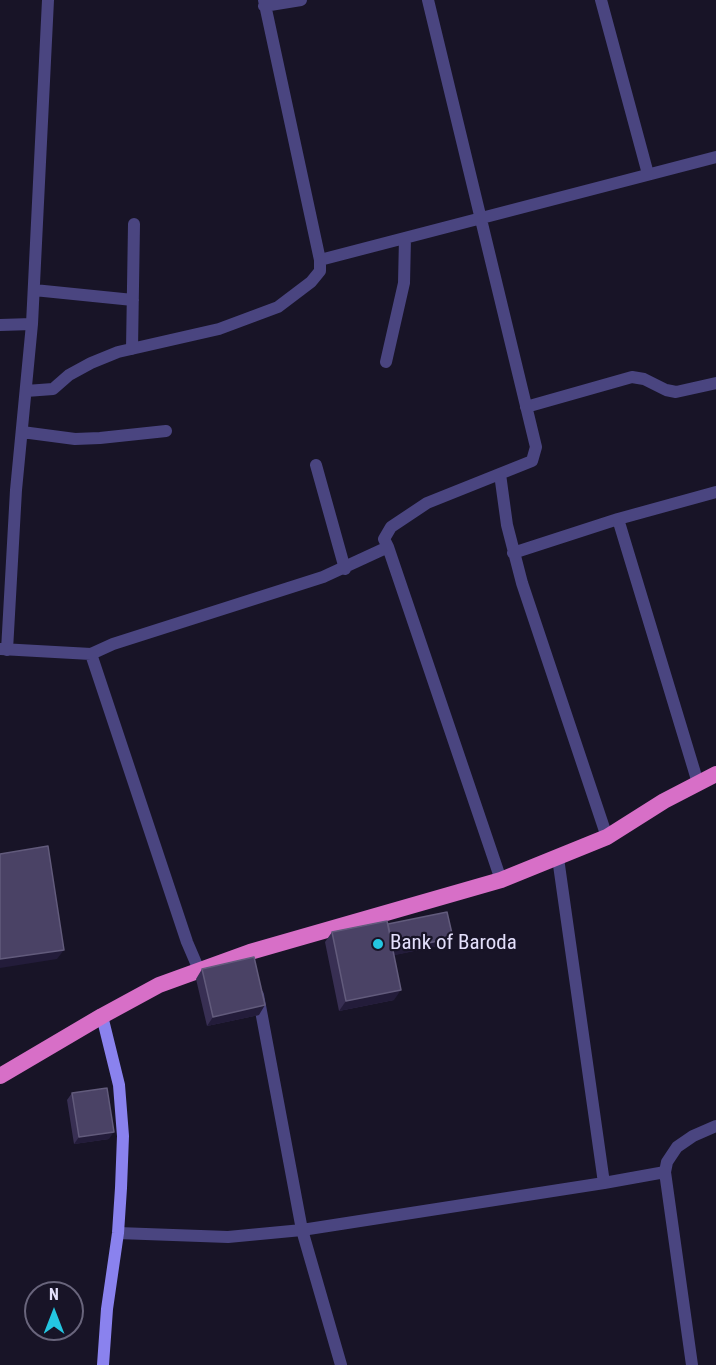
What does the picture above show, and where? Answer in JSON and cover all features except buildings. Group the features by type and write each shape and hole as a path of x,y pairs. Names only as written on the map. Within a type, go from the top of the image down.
{"highway":[{"path":"0,1076 159,985 199,970 251,957 501,880 608,837 664,801 716,774"}],"main road":[{"path":"102,1016 119,1085 123,1136 122,1188 107,1309 103,1365"}],"street":[{"path":"48,0 32,324 3,649 91,654 113,644 323,578 388,548"},
{"path":"26,391 53,389 69,375 118,352 219,328 278,307 311,282 320,271 320,260 264,3 301,0"},
{"path":"428,0 536,447 532,461 427,503 391,527 384,539 501,880"},
{"path":"601,0 648,174"},
{"path":"320,260 716,157"},
{"path":"132,349 134,224"},
{"path":"386,362 404,283 405,238"},
{"path":"34,290 133,300"},
{"path":"0,325 32,324"},
{"path":"526,407 632,377 644,379 666,390 676,392 716,383"},
{"path":"22,432 75,439 165,431"},
{"path":"316,465 345,569"},
{"path":"500,474 513,553 608,837"},
{"path":"513,553 618,519 716,492"},
{"path":"618,519 698,783"},
{"path":"91,654 187,942 199,970"},
{"path":"558,858 604,1183"},
{"path":"256,986 302,1230 341,1365"},
{"path":"692,1365 665,1172 677,1147 693,1136 716,1126"},
{"path":"118,1233 228,1237 302,1230 665,1172"}],"place":[{"name":"Bank of Baroda","path":"378,944"}]}
